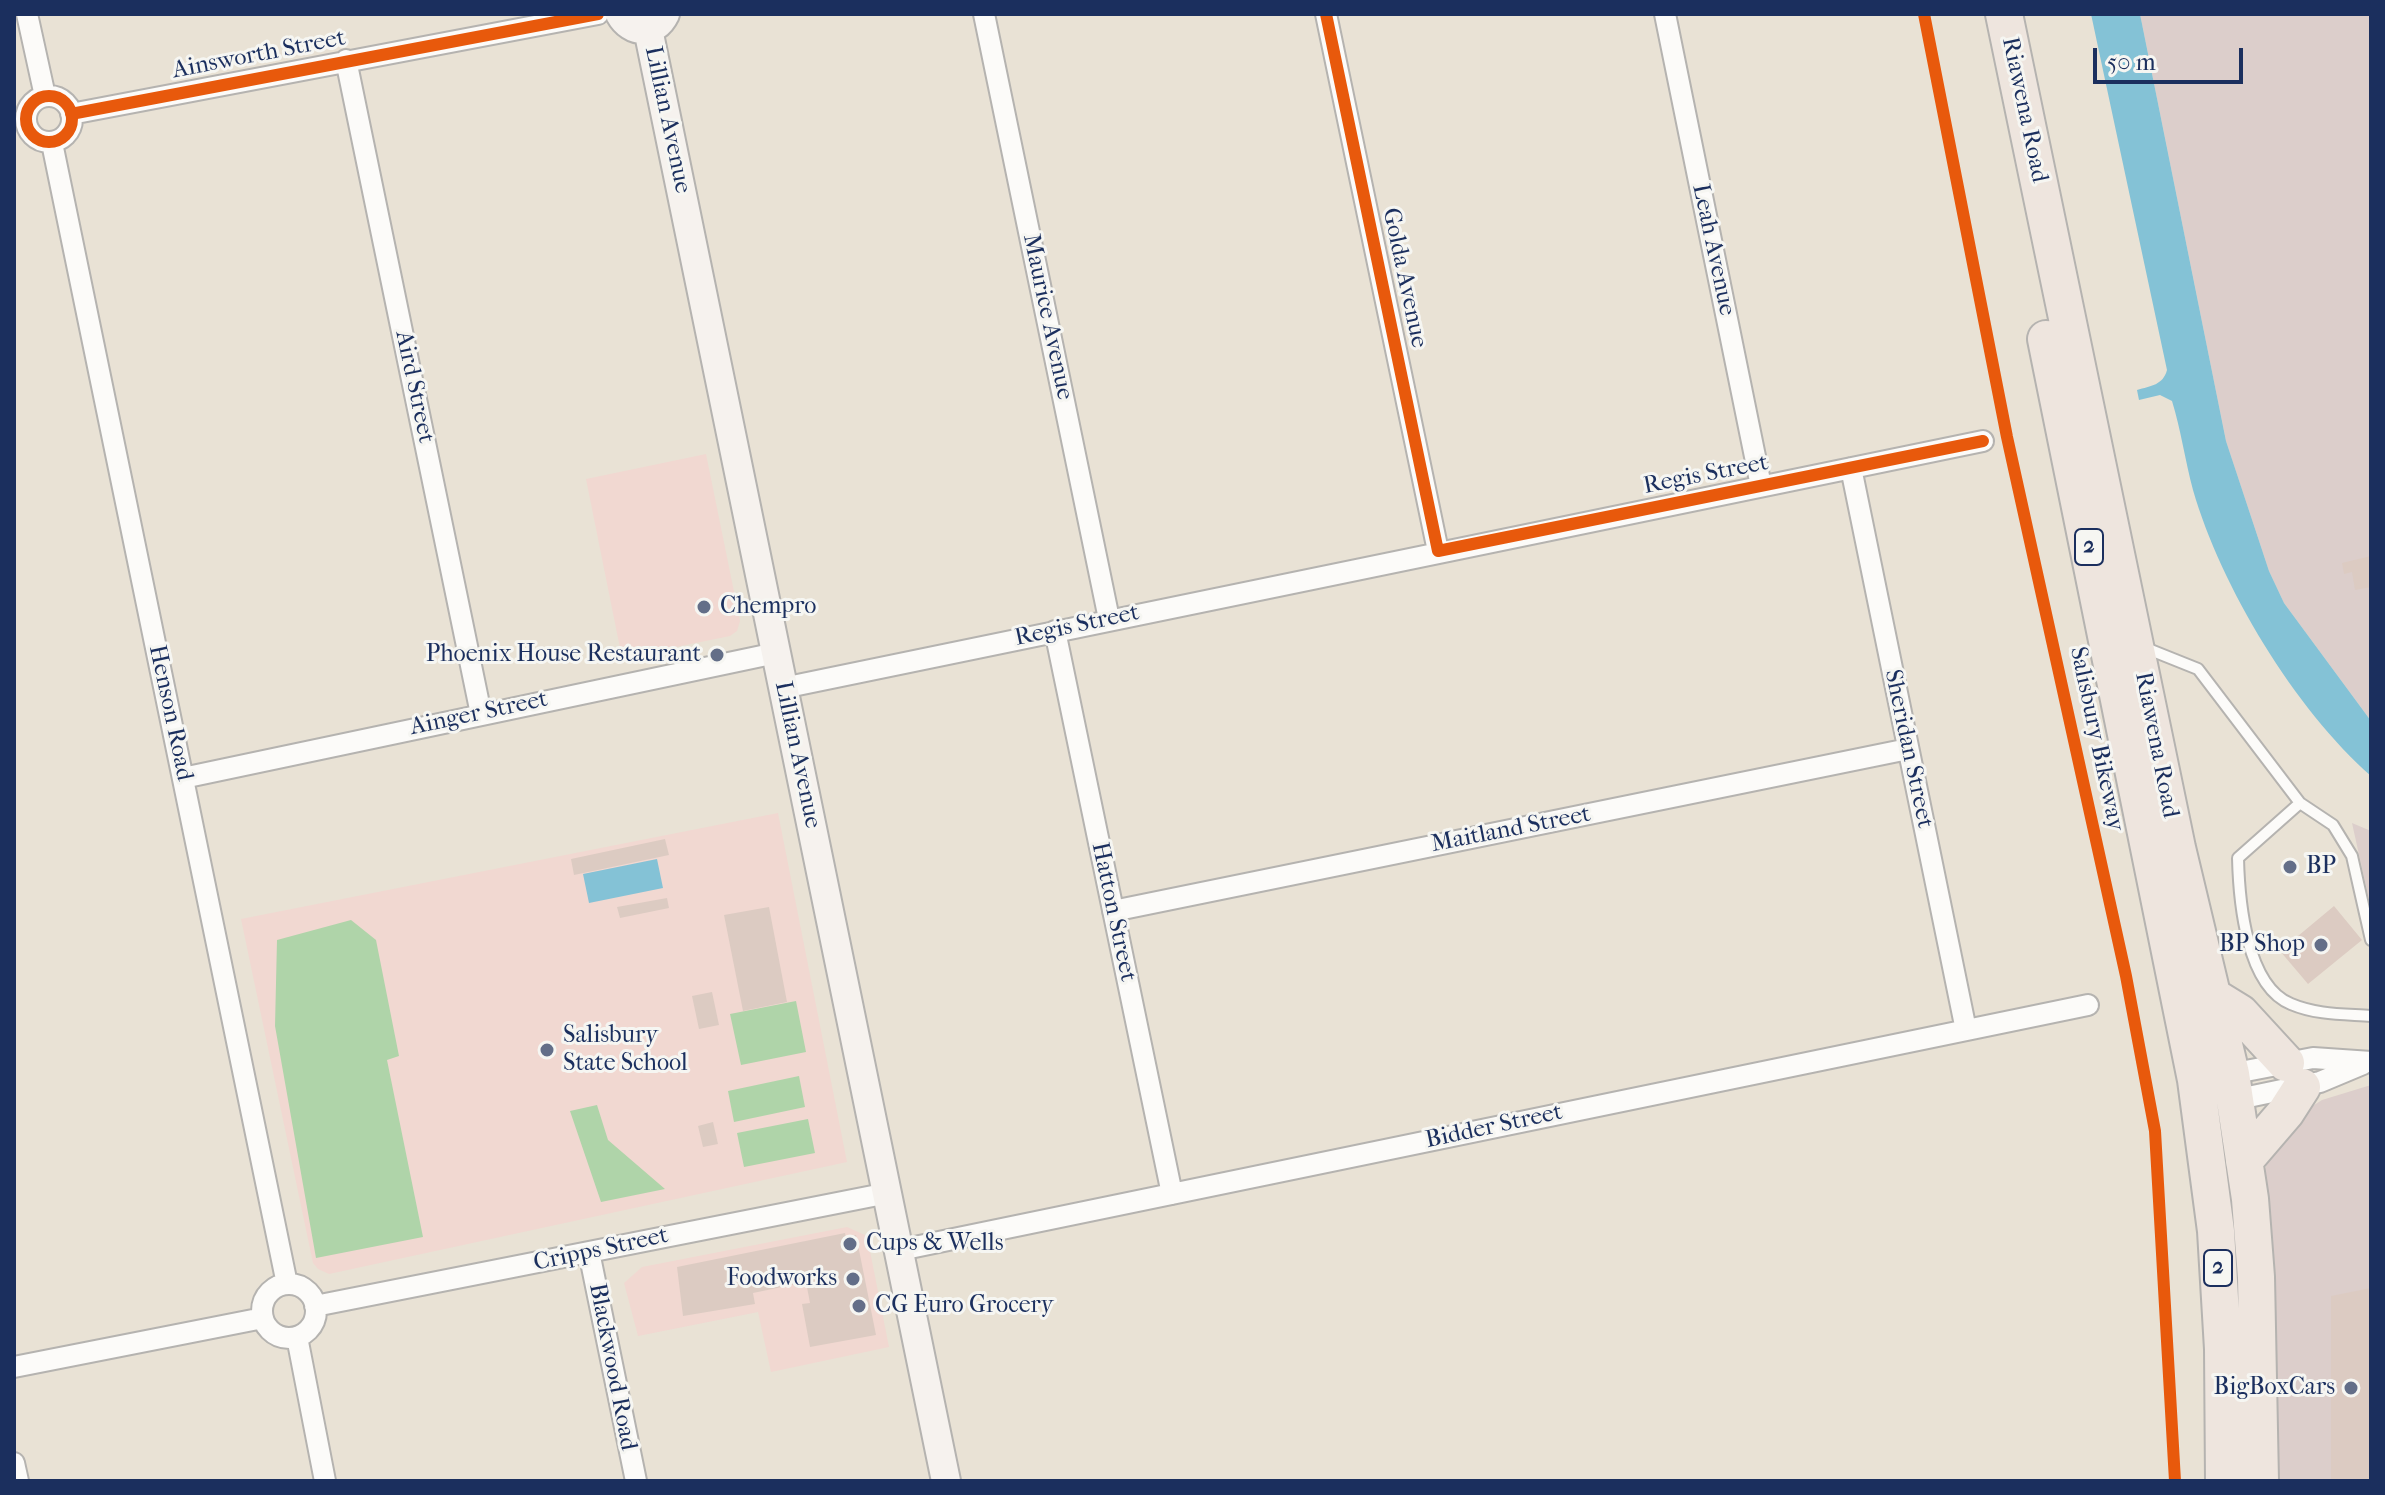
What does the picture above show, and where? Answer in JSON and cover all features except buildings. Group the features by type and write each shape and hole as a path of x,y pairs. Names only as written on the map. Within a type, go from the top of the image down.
{"highway":[{"name":"Riawena Road","path":"1979,14 2198,1093 2220,1288 2224,1481"},
{"name":"Riawena Road","path":"2004,14 2177,848 2234,1087 2256,1277 2260,1481"},
{"path":"2214,997 2240,1013 2294,1075 2244,1161"}],"street":[{"path":"27,14 45,96"},
{"name":"Ainsworth Street","path":"71,114 598,14"},
{"path":"620,14 633,28 657,22"},
{"name":"Maurice Avenue","path":"984,14 1109,619"},
{"name":"Golda Avenue","path":"1326,14 1438,551"},
{"name":"Leah Avenue","path":"1665,14 1761,486"},
{"name":"Lillian Avenue","path":"657,22 776,653 946,1481"},
{"name":"Aird Street","path":"346,60 481,714"},
{"path":"45,96 59,98 71,114 66,136 52,143 38,140 20,124 28,109 45,96"},
{"name":"Henson Road","path":"52,143 287,1284"},
{"name":"Regis Street","path":"783,688 1983,441"},
{"name":"Sheridan Street","path":"1851,468 1966,1030"},
{"name":"Hatton Street","path":"1055,631 1172,1194"},
{"name":"Ainger Street","path":"183,778 776,653"},
{"name":"Maitland Street","path":"1113,911 1908,749"},
{"name":"Bidder Street","path":"900,1250 2088,1005"},
{"path":"2234,1087 2294,1075 2313,1058 2369,1062"},
{"path":"2198,1093 2369,1062"},
{"name":"Cripps Street","path":"315,1306 888,1193"},
{"name":"Blackwood Road","path":"589,1252 636,1481"},
{"path":"287,1284 308,1293 315,1306 313,1322 297,1337 272,1332 263,1318 267,1295 287,1284"},
{"path":"14,1367 263,1318"},
{"path":"297,1337 325,1481"},
{"path":"14,1463 18,1481"}],"lane":[{"path":"2135,644 2198,669 2300,803 2333,825 2352,856 2371,940"},
{"path":"2300,803 2238,858 2239,904 2261,978 2287,1003 2321,1014 2371,1016"}],"shaded area":[{"path":"2140,14 2371,14 2371,721 2284,603 2269,571 2226,441"},
{"path":"706,454 740,621 737,631 730,636 622,658 586,479"},
{"name":"Salisbury State School","path":"778,813 847,1162 329,1274 318,1269 313,1263 241,919"},
{"path":"2352,823 2371,831 2371,909"},
{"path":"2371,1085 2371,1481 2278,1481 2275,1267 2264,1174 2271,1146 2294,1118 2322,1100"},
{"path":"847,1227 867,1236 889,1347 771,1372 758,1312 638,1336 624,1283 642,1267"}],"green space":[{"path":"351,920 376,940 399,1056 387,1060 423,1237 316,1258 275,1026 277,940"},
{"path":"796,1001 806,1052 741,1065 730,1014"},
{"path":"799,1076 805,1107 734,1122 728,1091"},
{"path":"597,1105 608,1140 665,1189 601,1202 570,1111"},
{"path":"808,1119 815,1153 744,1167 737,1133"}],"water":[{"path":"2091,14 2140,14 2226,441 2269,571 2284,603 2371,721 2371,776 2315,717 2264,644 2242,605 2222,566 2193,490 2172,401 2160,395 2139,400 2137,390 2159,382 2167,370"},
{"path":"657,859 663,888 589,903 583,874"}],"cycle path":[{"path":"71,114 598,14"},
{"path":"1326,14 1438,551 1983,441"},
{"name":"Salisbury Bikeway","path":"1924,14 2007,437 2126,976 2155,1131 2175,1481"},
{"path":"49,96 65,103 72,119 65,135 49,142 33,135 26,119 33,103 49,96"}],"place":[{"name":"Chempro","path":"704,607"},
{"name":"Phoenix House Restaurant","path":"717,655"},
{"name":"BP","path":"2290,867"},
{"name":"BP Shop","path":"2321,945"},
{"name":"Salisbury State School","path":"547,1050"},
{"name":"Cups & Wells","path":"850,1244"},
{"name":"Foodworks","path":"853,1279"},
{"name":"CG Euro Grocery","path":"859,1306"},
{"name":"BigBoxCars","path":"2351,1388"}]}
